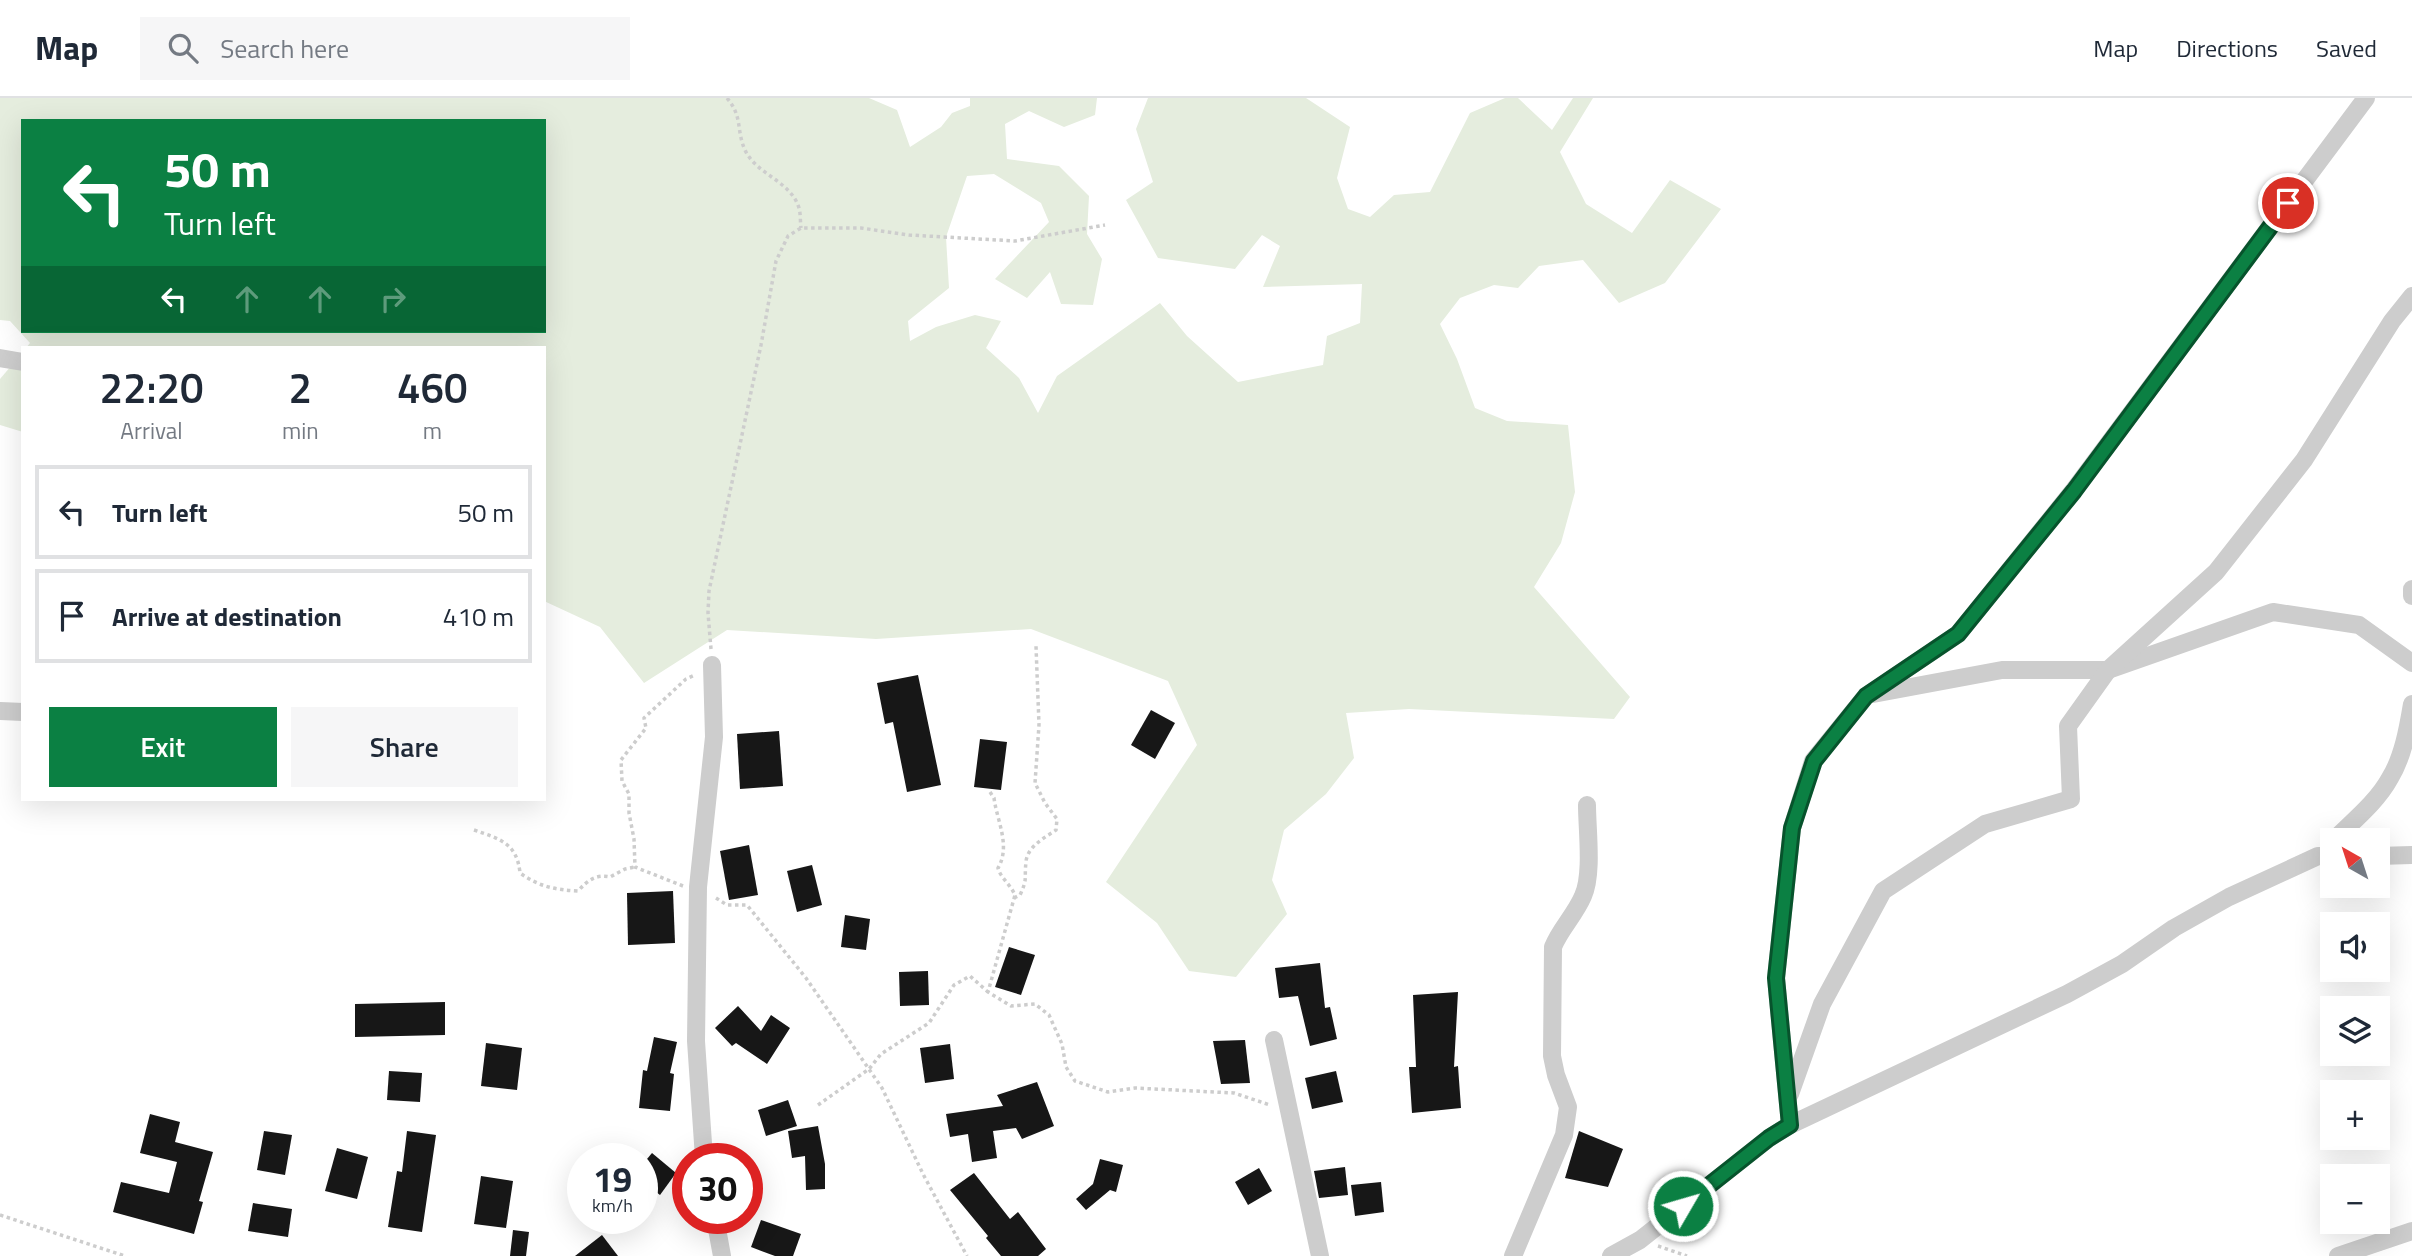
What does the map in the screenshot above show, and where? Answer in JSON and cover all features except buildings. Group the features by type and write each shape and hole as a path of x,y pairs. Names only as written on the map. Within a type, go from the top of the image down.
{"street":[{"path":"1790,1125 1776,978 1792,828 1814,761 1866,696 1958,634 2074,491 2366,98"},
{"path":"1787,1100 1822,1004 1883,891 1985,824 2071,799 2068,726 2108,670 2216,572 2304,460 2392,320 2412,296"},
{"path":"0,358 21,362"},
{"path":"2412,589 2412,596"},
{"path":"1866,696 2003,670 2108,670 2273,612 2359,625 2412,663"},
{"path":"703,1143 696,1041 698,887 714,737 712,665"},
{"path":"2346,828 2370,804 2390,778 2402,749 2412,704"},
{"path":"0,711 21,712"},
{"path":"1513,1256 1563,1135 1568,1115 1552,1056 1553,947 1583,897 1589,878 1587,805"},
{"path":"2390,856 2412,855"},
{"path":"1611,1256 1640,1240 1769,1138 1790,1125 2067,994 2122,964 2174,928 2229,897 2320,858"},
{"path":"1275,1040 1320,1256"},
{"path":"2338,1256 2412,1231"},
{"path":"718,1234 722,1256"}],"path":[{"path":"727,98 736,109 745,150 762,170 784,185 798,205 802,228"},
{"path":"635,867 629,794 622,780 621,760 646,728 644,718 687,679 712,665 709,591 776,261 788,236 802,228 861,228 909,235 1015,241 1105,225"},
{"path":"1014,898 1020,895 1027,878 1026,860 1037,842 1056,830 1056,818 1035,783 1039,725 1036,646"},
{"path":"988,992 1014,898 1010,883 999,874 998,868 1004,858 1004,845 994,797 990,792"},
{"path":"474,830 510,846 519,858 520,873 534,883 556,890 578,891 586,882 600,875 610,877 635,867 680,886 698,887 727,905 747,905 806,978 882,1088 923,1174 967,1256"},
{"path":"818,1105 869,1069 881,1054 929,1023 954,985 971,976 988,992 1011,1006 1035,1004 1049,1014 1062,1044 1066,1068 1075,1081 1108,1092 1135,1088 1234,1093 1265,1102 1291,1120"},
{"path":"0,1215 125,1256"},
{"path":"1640,1240 1687,1256"}],"green space":[{"path":"0,98 869,98 897,110 910,147 941,127 952,113 970,106 970,98 1097,98 1095,115 1064,127 1029,111 1005,124 1007,159 1059,166 1089,196 1087,234 1102,259 1093,305 1061,304 1050,272 1027,298 995,279 1049,222 1041,203 994,174 967,176 946,237 949,288 908,321 910,341 936,327 975,315 1001,321 986,348 1019,378 1038,413 1057,376 1160,303 1187,336 1238,382 1323,365 1327,336 1360,323 1362,284 1263,287 1280,246 1262,235 1235,269 1158,258 1126,200 1153,182 1136,129 1148,98 1306,98 1350,127 1337,178 1348,209 1370,217 1394,195 1430,192 1470,113 1505,98 1518,98 1552,130 1573,98 1593,98 1560,152 1586,204 1632,233 1670,180 1721,209 1665,283 1619,303 1583,260 1539,266 1518,288 1494,285 1460,298 1440,324 1457,359 1475,408 1507,421 1568,425 1575,492 1561,543 1534,587 1630,697 1614,719 1409,709 1346,713 1354,758 1326,794 1284,830 1272,880 1287,914 1236,977 1189,971 1157,923 1106,882 1197,745 1168,681 1031,629 876,639 727,630 644,683 600,627 546,602 546,346 28,346 30,343 10,321 0,320"},
{"path":"21,354 21,431 0,425 0,379"}],"route":[{"path":"1683,1206 1769,1138 1790,1125 1776,978 1792,828 1814,761 1866,696 1958,634 2074,491 2288,203"}]}
